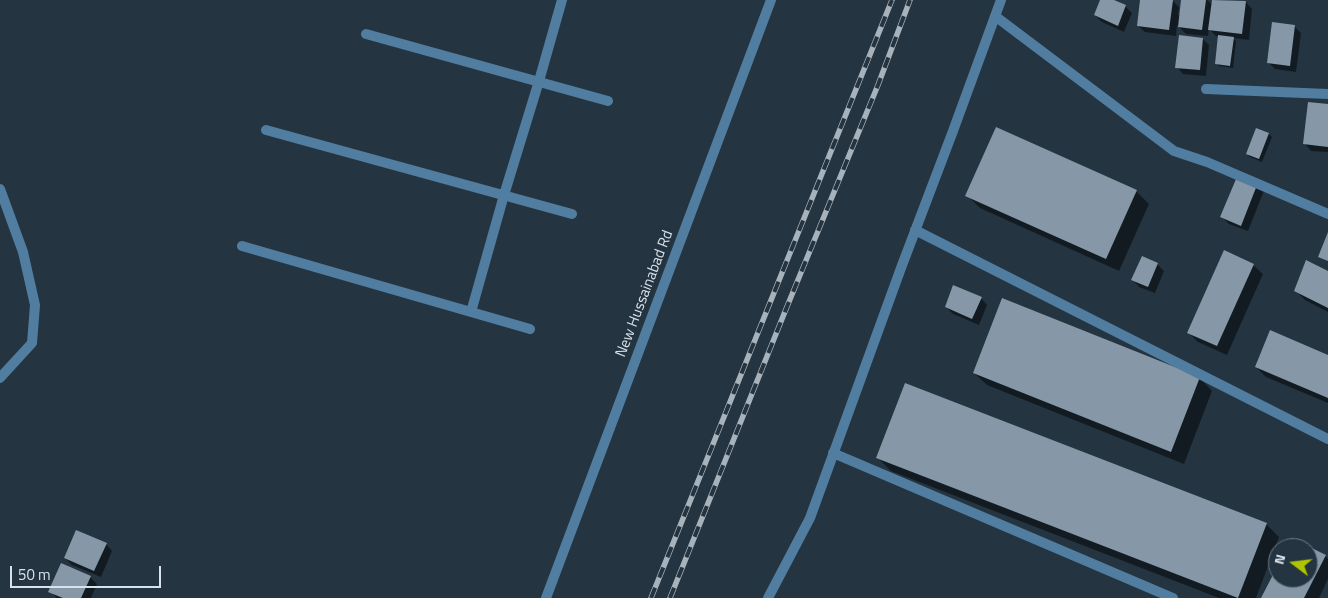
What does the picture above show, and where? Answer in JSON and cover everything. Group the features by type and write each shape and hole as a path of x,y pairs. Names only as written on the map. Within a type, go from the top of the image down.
{"street":[{"path":"471,312 562,0"},
{"name":"New Hussainabad Rd","path":"546,598 771,0"},
{"path":"768,598 810,518 1001,0"},
{"path":"995,16 1174,151 1207,162 1328,214"},
{"path":"366,34 608,100"},
{"path":"1206,89 1328,94"},
{"path":"266,130 572,214"},
{"path":"0,188 23,252 35,305 32,343 0,378"},
{"path":"915,230 1328,439"},
{"path":"242,246 530,328"},
{"path":"833,453 1173,598"}],"building":[{"path":"1100,0 1114,0 1126,5 1118,26 1094,15"},
{"path":"1140,0 1173,0 1169,30 1137,26"},
{"path":"1181,0 1206,0 1202,30 1178,27"},
{"path":"1212,0 1246,1 1242,34 1208,30"},
{"path":"1272,22 1295,25 1290,66 1267,63"},
{"path":"1179,35 1203,38 1200,70 1175,68"},
{"path":"1218,35 1234,37 1230,66 1215,64"},
{"path":"1308,102 1328,104 1328,147 1303,144"},
{"path":"996,127 1137,190 1106,259 965,196"},
{"path":"1256,128 1269,133 1259,159 1246,154"},
{"path":"1239,172 1259,180 1241,226 1220,217"},
{"path":"1328,232 1328,261 1318,257"},
{"path":"1224,250 1254,264 1217,346 1187,333"},
{"path":"1142,256 1158,263 1148,287 1131,280"},
{"path":"1306,260 1328,271 1328,308 1294,291"},
{"path":"953,285 982,297 972,319 945,307"},
{"path":"1002,298 1200,377 1171,452 973,373"},
{"path":"1270,330 1328,355 1328,398 1255,367"},
{"path":"905,383 1267,523 1238,598 876,458"},
{"path":"76,530 107,543 94,571 64,558"},
{"path":"1318,551 1326,555 1318,571"},
{"path":"61,563 91,576 81,598 63,598 48,592"},
{"path":"1268,584 1268,588 1309,588 1304,598 1261,598"}],"railway":[{"path":"651,598 892,0"},
{"path":"670,598 878,85 910,0"}]}
